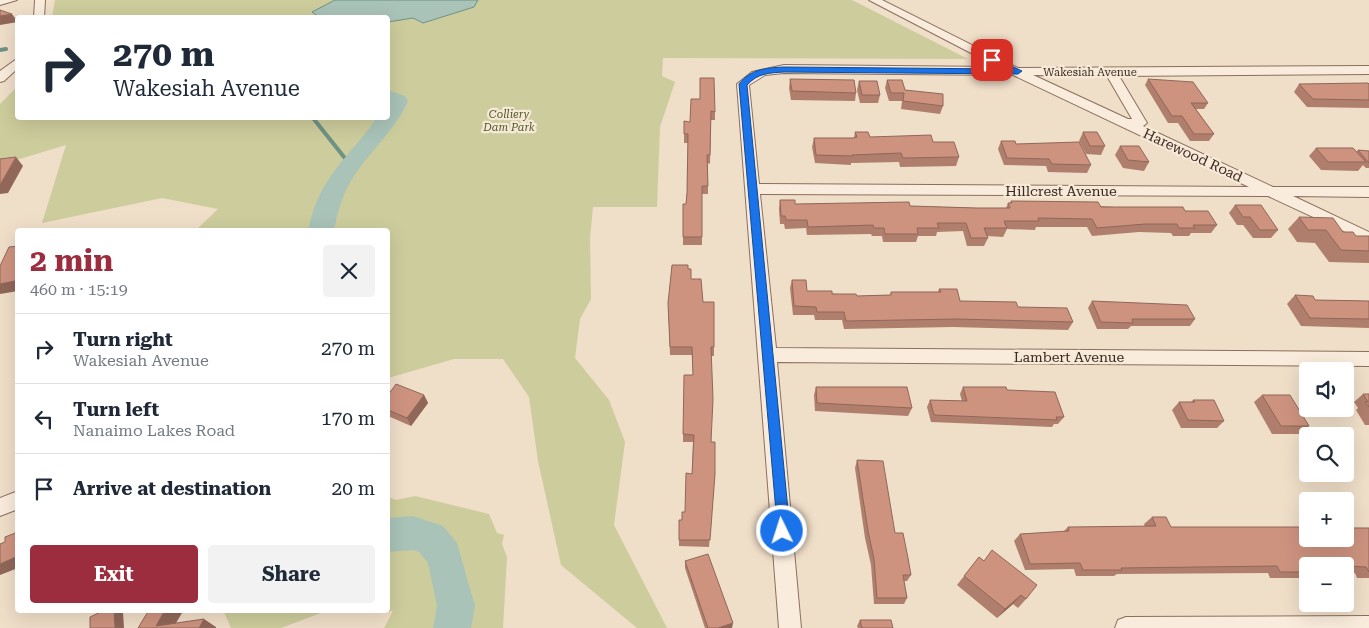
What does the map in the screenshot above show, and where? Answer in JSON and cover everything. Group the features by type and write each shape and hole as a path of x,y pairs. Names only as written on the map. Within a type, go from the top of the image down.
{"street":[{"path":"0,2 12,0"},
{"path":"40,0 40,15"},
{"name":"Harewood Road","path":"874,0 1018,71 1369,238"},
{"path":"0,78 15,64"},
{"name":"Wakesiah Avenue","path":"753,189 743,84 751,76 762,71 1111,72 1369,70"},
{"path":"1060,91 1054,83 1054,78 1059,73 1069,72"},
{"path":"1111,72 1140,123 1127,123"},
{"path":"753,189 790,628"},
{"name":"Hillcrest Avenue","path":"753,189 1369,192"},
{"name":"Lambert Avenue","path":"768,355 1369,359"},
{"path":"0,507 15,501"},
{"path":"1126,628 1369,628"}],"green space":[{"name":"Colliery Dam Park","path":"55,0 852,0 968,59 663,58 662,76 675,82 660,127 657,207 593,207 590,238 591,299 580,319 575,358 609,400 625,442 614,525 667,628 637,628 561,565 538,461 529,397 503,359 454,359 390,377 390,228 198,228 218,209 162,198 42,223 66,145 0,165 0,104 15,89 15,120 390,120 390,15 52,15"},
{"path":"415,496 489,514 497,533 504,535 502,544 507,557 503,628 384,628 393,611 390,611 390,498 396,500"},
{"path":"224,613 321,613 281,628 231,628"}],"shaded area":[{"path":"335,0 478,0 474,7 423,23 413,18 390,22 390,15 316,15 312,12"}],"building":[{"path":"0,10 12,14 0,16"},
{"path":"700,78 714,78 715,112 711,111 710,155 707,155 708,186 702,186 702,237 683,237 683,204 686,204 687,193 688,134 684,134 684,121 690,122 691,99 700,99"},
{"path":"790,79 854,80 856,93 792,91"},
{"path":"1148,79 1193,82 1208,103 1191,103 1214,134 1194,134 1182,116 1172,116"},
{"path":"887,80 902,80 905,90 943,94 943,106 903,101 904,93 891,93"},
{"path":"859,81 877,81 880,95 862,95"},
{"path":"1368,83 1369,100 1313,99 1299,84"},
{"path":"855,132 868,132 870,137 931,135 933,142 954,142 959,157 903,158 901,153 853,156 816,155 814,138 853,138 857,137"},
{"path":"1083,132 1097,132 1105,146 1090,146"},
{"path":"1001,141 1015,141 1016,144 1079,142 1091,165 1052,164 1049,159 1007,158"},
{"path":"1120,146 1139,146 1149,162 1128,160"},
{"path":"1316,148 1353,148 1366,162 1328,162"},
{"path":"1358,150 1369,151 1369,163"},
{"path":"16,157 0,185 0,159"},
{"path":"780,200 795,200 795,204 909,202 910,206 977,208 1010,208 1008,203 1012,203 1011,201 1098,202 1101,207 1183,207 1185,211 1208,211 1217,225 1193,225 1195,228 1179,228 1177,224 1145,224 1097,228 1092,219 1038,218 1039,221 1004,221 1007,228 984,228 988,238 971,238 966,223 937,223 939,228 917,228 918,234 885,234 884,228 874,228 873,225 808,227 807,220 786,220 785,216 781,216"},
{"path":"1235,205 1261,205 1278,230 1260,230 1250,217 1243,217"},
{"path":"1299,217 1333,218 1343,232 1353,232 1356,236 1369,236 1369,251 1341,250 1326,230 1308,230"},
{"path":"15,246 15,281 0,284 0,266 9,247"},
{"path":"672,265 688,265 688,269 691,269 691,279 701,279 703,302 714,302 714,347 711,347 713,399 711,442 715,442 715,474 710,540 679,540 679,520 682,520 682,512 685,512 686,473 692,474 694,435 683,434 684,375 693,375 692,347 670,347 668,303"},
{"path":"792,280 806,280 807,291 832,291 832,294 856,294 857,296 891,295 891,292 941,292 939,289 957,289 960,301 1016,302 1018,307 1067,308 1073,322 957,319 846,321 844,312 817,312 816,307 794,306"},
{"path":"1295,295 1313,296 1315,300 1369,301 1369,319 1310,318"},
{"path":"1092,301 1187,305 1195,319 1132,319 1133,323 1101,322"},
{"path":"396,384 424,395 407,418 390,411 390,392"},
{"path":"816,387 907,387 912,408 817,403"},
{"path":"963,387 1006,387 1007,390 1055,392 1064,417 1056,417 1057,420 934,415 930,400 967,401"},
{"path":"1363,394 1369,394 1369,407 1365,402 1368,402"},
{"path":"1262,395 1290,395 1299,410 1299,417 1303,417 1309,426 1281,426"},
{"path":"1193,400 1214,400 1224,421 1188,420 1179,402 1195,402"},
{"path":"857,460 883,461 895,533 903,533 911,575 903,575 907,598 877,598 874,559"},
{"path":"1152,517 1166,517 1171,527 1299,527 1299,547 1354,547 1354,528 1369,528 1369,572 1366,567 1354,566 1354,557 1299,557 1299,572 1280,572 1277,566 1083,570 1080,563 1030,564 1020,534 1069,531 1068,527 1156,526"},
{"path":"15,533 15,557 0,564 0,544 5,542 5,537"},
{"path":"992,550 1037,585 1026,599 1021,595 1005,609 964,576 979,557 984,561"},
{"path":"708,554 733,623 718,628 708,628 685,561"},
{"path":"99,613 114,613 115,628 90,628 90,617"},
{"path":"147,613 163,613 156,626 204,619 199,628 138,628"},
{"path":"860,620 891,620 893,628 862,628"}],"waterway":[{"path":"0,50 6,49"},
{"path":"390,98 397,101 390,115"},
{"path":"315,120 348,162"},
{"path":"321,228 328,203 336,186 351,163 387,120"},
{"path":"390,535 413,533 430,538 444,555 456,606 452,628"}],"route":[{"path":"782,531 743,84 751,76 762,71 1018,71 992,60"}]}
